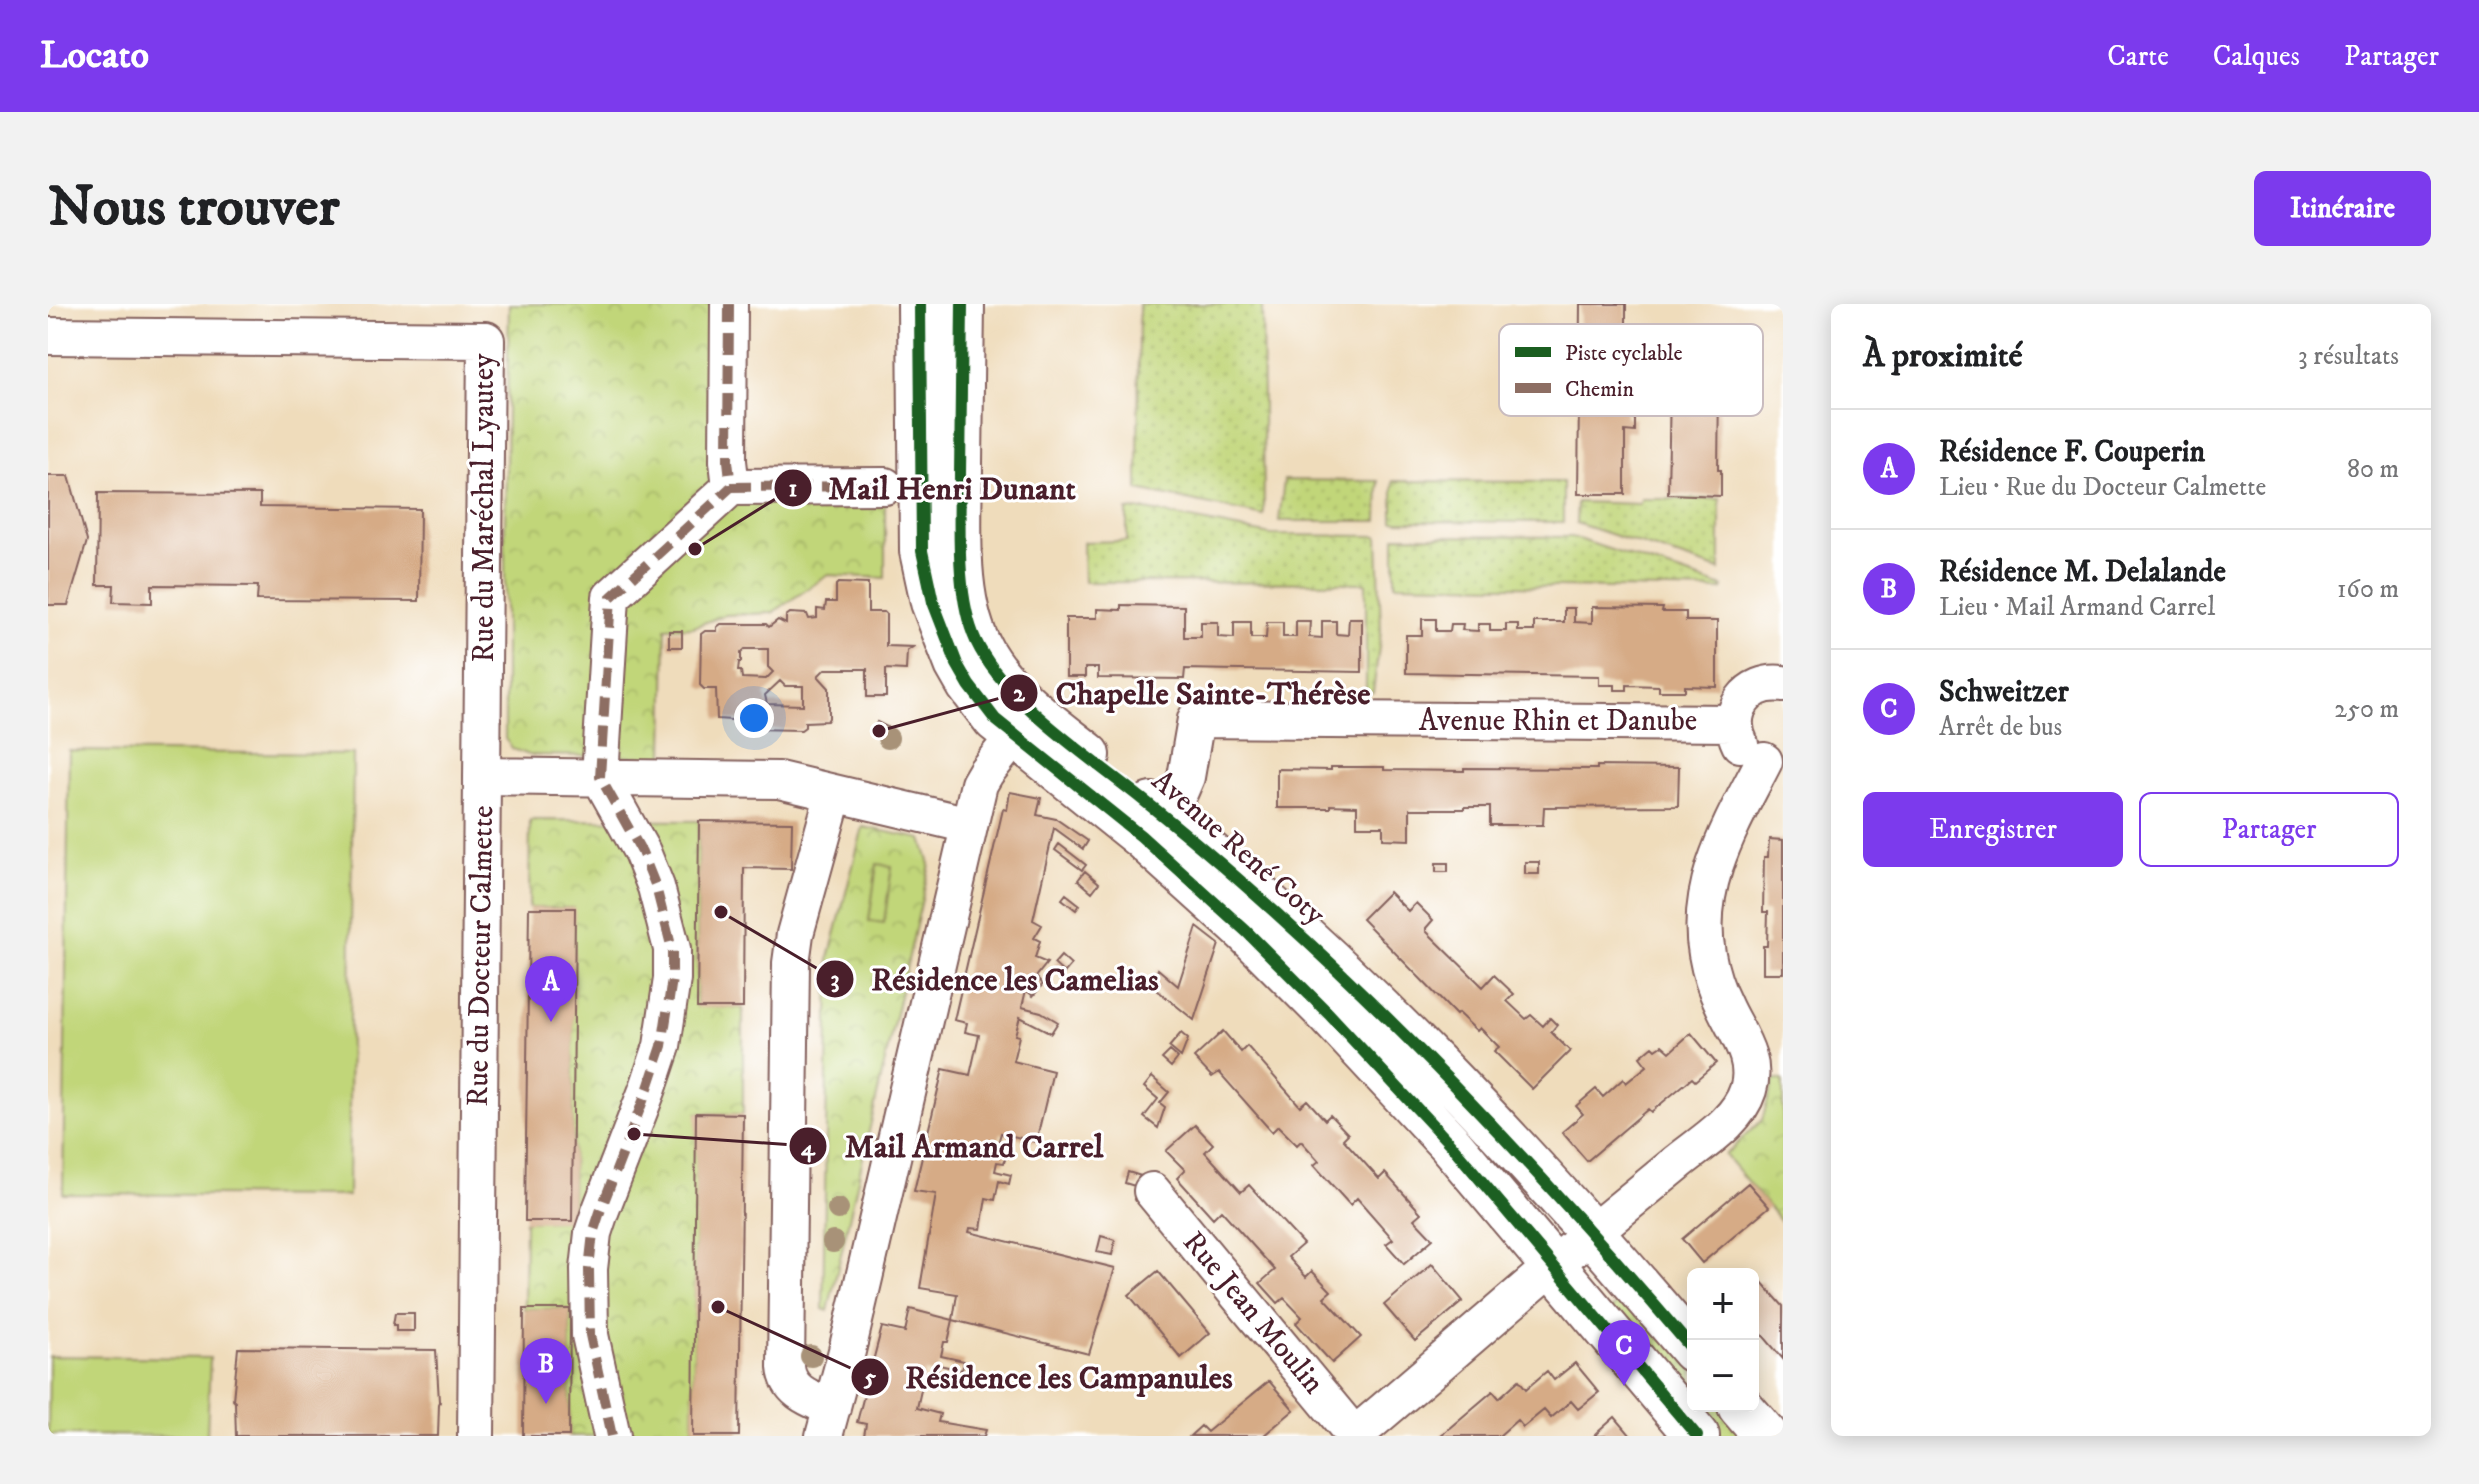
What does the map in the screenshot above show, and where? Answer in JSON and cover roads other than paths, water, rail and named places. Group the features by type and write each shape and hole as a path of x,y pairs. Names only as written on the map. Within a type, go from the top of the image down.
{"street":[{"path":"729,304 728,461 731,487"},
{"name":"Avenue René Coty","path":"920,304 922,551 928,584 945,635 969,685 995,719 1141,836 1296,981 1451,1145 1697,1436"},
{"name":"Avenue René Coty","path":"962,304 962,574 965,610 984,656 1015,695 1162,814 1364,995 1530,1164 1687,1343"},
{"name":"Rue du Maréchal Lyautey","path":"48,336 486,340 483,776"},
{"path":"612,1436 590,1335 589,1269 593,1233 662,1046 672,979 672,949 656,887 642,852 600,777 611,597 731,487 885,486"},
{"path":"1354,1436 1734,1115 1748,1090 1749,1060 1746,1047 1712,976 1705,916 1717,855 1773,762 1745,750 1737,737 1734,723 1737,708 1749,692 1768,683 1783,684"},
{"name":"Avenue Rhin et Danube","path":"1162,814 1180,791 1186,777 1196,719 1734,723"},
{"path":"828,1422 979,784 1015,736"},
{"name":"Rue du Docteur Calmette","path":"476,1436 483,776 779,780 969,825"},
{"path":"828,1422 791,1385 786,1367 791,963 795,934 834,793"},
{"name":"Rue Jean Moulin","path":"1152,1191 1354,1436"},
{"path":"1745,1412 1766,1436"}],"place":[{"name":"Mail Henri Dunant","path":"695,549"},
{"name":"Chapelle Sainte-Thérèse","path":"879,731"},
{"name":"Résidence les Camelias","path":"721,912"},
{"name":"Résidence F. Couperin","path":"551,1022"},
{"name":"Mail Armand Carrel","path":"634,1134"},
{"name":"Résidence les Campanules","path":"718,1307"},
{"name":"Schweitzer","path":"1624,1386"},
{"name":"Résidence M. Delalande","path":"546,1404"}]}
